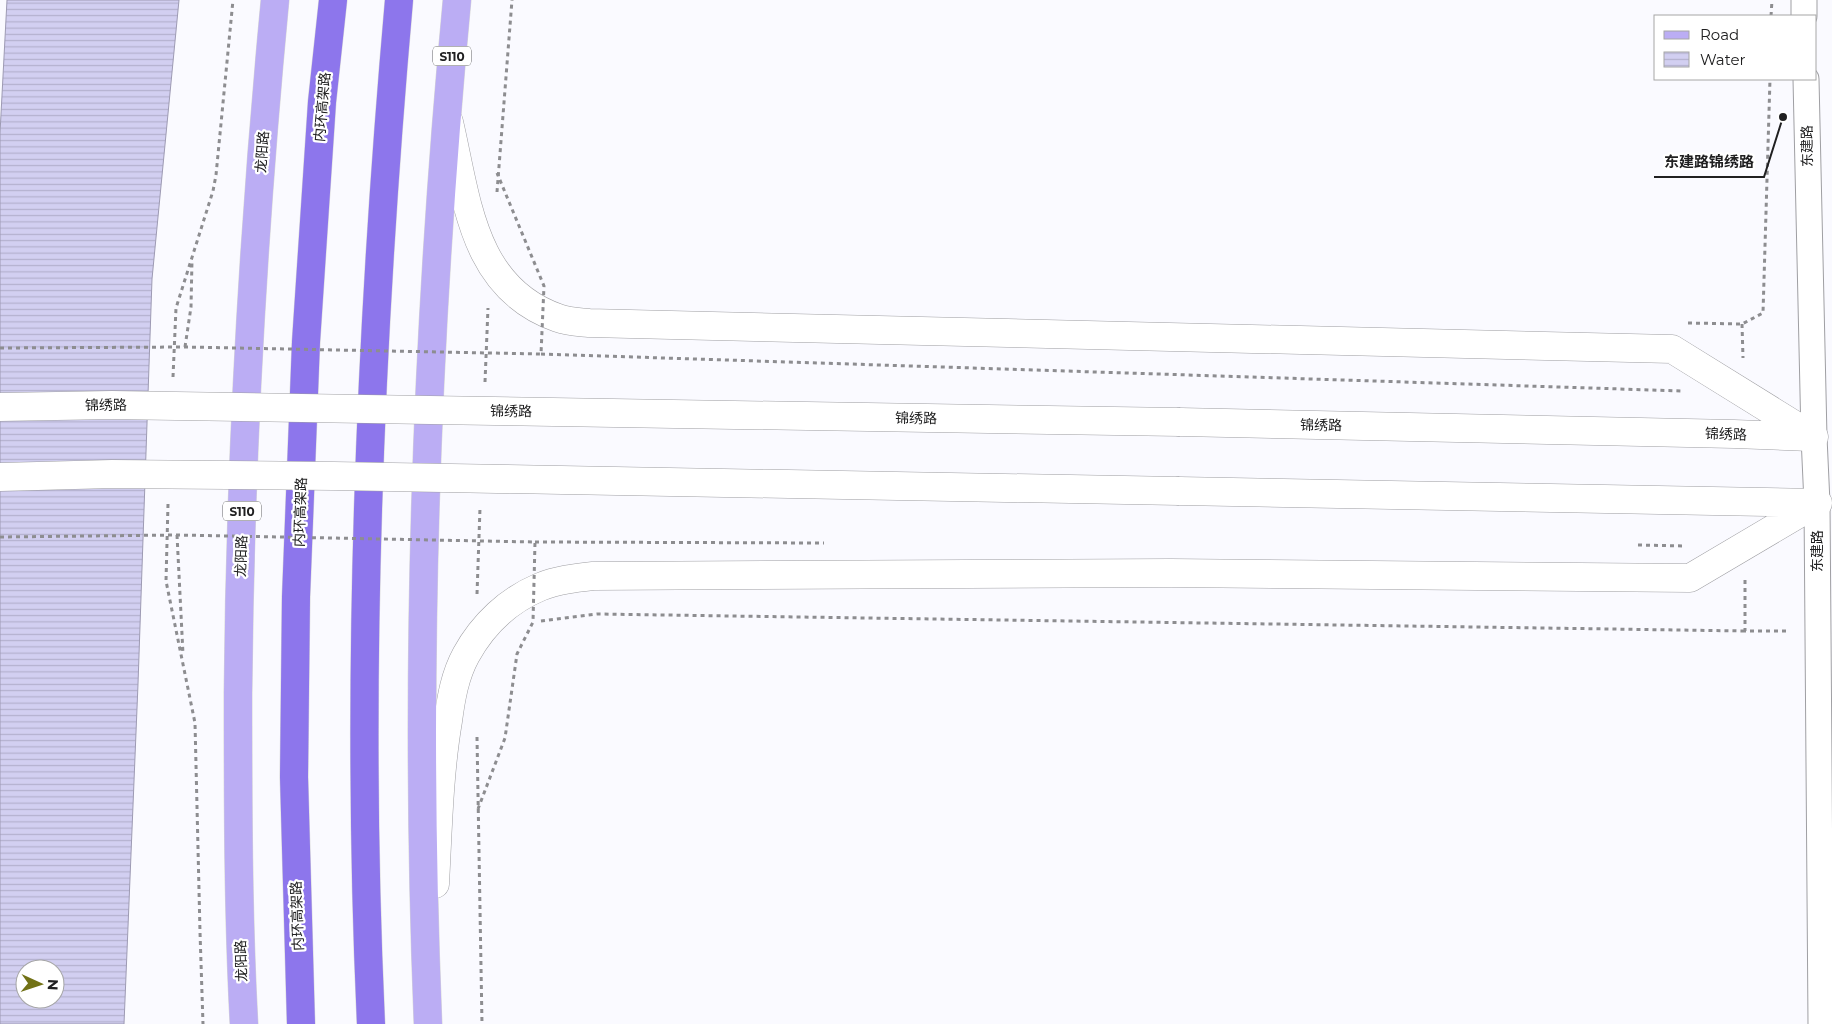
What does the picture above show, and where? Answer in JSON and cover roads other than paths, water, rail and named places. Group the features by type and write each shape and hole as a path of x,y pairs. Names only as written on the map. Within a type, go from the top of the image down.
{"highway":[{"name":"内环高架路","path":"301,1024 294,777 296,596 306,342 322,102 333,0"},
{"path":"371,1024 363,774 366,596 375,344 399,0"}],"main road":[{"name":"龙阳路","path":"244,1024 240,952 238,776 239,596 248,340 275,0"},
{"name":"S110","path":"428,1024 423,808 423,596 432,344 447,112 457,0"},
{"path":"447,112 472,222 485,257 505,285 533,306 559,319 588,323 1672,349 1823,437"},
{"name":"锦绣路","path":"0,407 208,406 1180,422 1724,433 1823,437"},
{"path":"0,477 112,474 324,476 1824,503"},
{"path":"428,1024 440,788 444,740 452,691 466,656 485,626 512,602 541,586 566,579 593,576 1171,572 1690,578 1824,503"}],"street":[{"path":"1804,0 1804,15"},
{"name":"东建路","path":"1806,80 1823,437 1821,1024"}],"water":[{"path":"7,0 179,0 152,279 124,1024 0,1024 0,133"}],"place":[{"name":"东建路锦绣路","path":"1783,117"}]}
